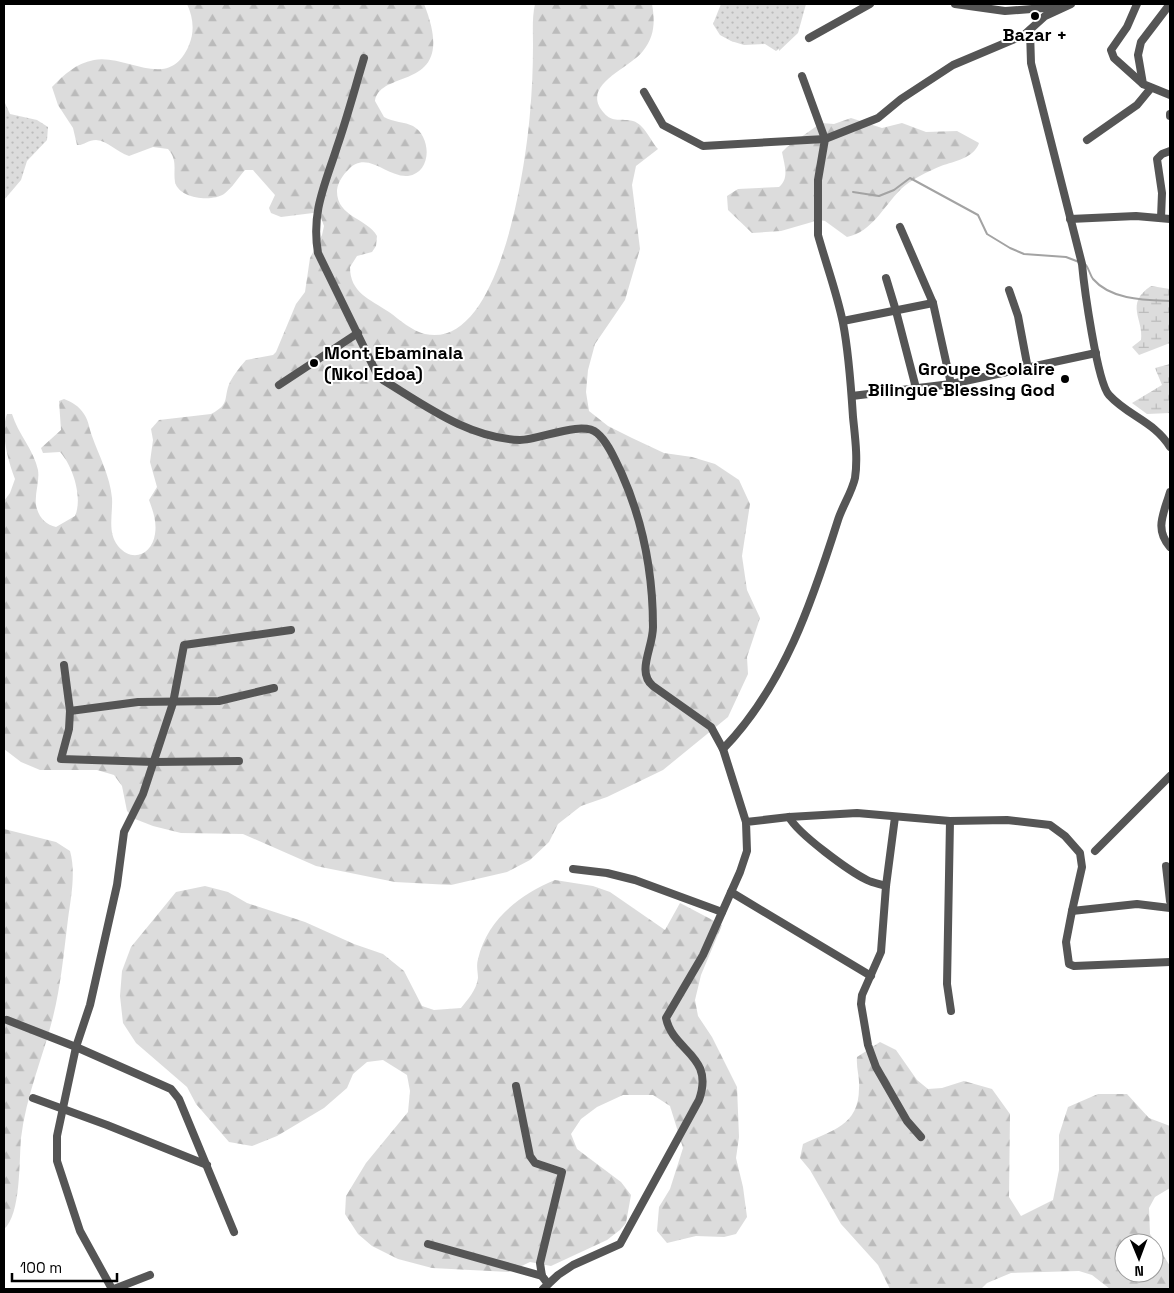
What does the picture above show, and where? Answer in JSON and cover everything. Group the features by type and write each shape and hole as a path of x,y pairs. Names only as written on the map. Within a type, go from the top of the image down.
{"street":[{"path":"809,38 870,4"},
{"path":"955,4 1005,11 1067,5"},
{"path":"1137,4 1127,27 1111,50 1114,58 1143,84 1170,95"},
{"path":"1143,84 1139,46 1170,4"},
{"path":"644,92 663,125 703,146 825,139 878,118 901,99 953,65 1030,31 1045,16 1067,5"},
{"path":"1030,31 1031,63 1082,264 1083,283 1104,389 1119,405 1157,430 1170,447"},
{"path":"364,58 337,147 321,191 315,237 318,253 377,374 383,380 473,432 494,438 522,440 589,429 597,433 614,457 630,492 643,533 653,607 653,636 644,674 647,681 712,728 723,749 746,822 747,851 731,892 703,955 666,1018 672,1034 700,1066 702,1078 699,1100 624,1240 613,1248 573,1265 545,1287 540,1263 562,1172 535,1163 530,1156 516,1086"},
{"path":"723,749 739,732 764,697 783,663 810,606 842,506 854,479 856,440 843,321 818,235 818,180 825,139 802,76"},
{"path":"1087,140 1137,104 1151,88"},
{"path":"1161,218 1162,193 1157,159 1162,154 1170,151"},
{"path":"1070,220 1136,216 1170,219"},
{"path":"900,227 907,239 933,303 951,384"},
{"path":"886,278 916,388"},
{"path":"1009,290 1016,311 1028,369"},
{"path":"843,321 933,303"},
{"path":"279,385 358,333"},
{"path":"852,396 951,384 1096,353"},
{"path":"1170,492 1160,525 1163,539 1170,547"},
{"path":"150,1275 113,1289 80,1232 60,1172 56,1149 76,1047 90,1006 105,941 117,885 124,832 143,794 173,703 184,645 291,630"},
{"path":"64,665 70,711 69,729 61,759 154,762 239,761"},
{"path":"70,711 138,702 218,701 274,688"},
{"path":"1095,851 1170,776"},
{"path":"746,822 789,817 857,814 950,821 1007,820 1050,825 1065,836 1080,853 1082,867 1066,942 1069,964 1074,966 1170,962"},
{"path":"895,816 886,886 881,952 862,995 861,1004 868,1045 884,1084 907,1120 921,1137"},
{"path":"789,817 797,828 850,870 869,881 886,886"},
{"path":"950,821 947,984 951,1011"},
{"path":"1166,866 1170,902"},
{"path":"573,869 607,873 635,880 722,912"},
{"path":"731,892 871,976"},
{"path":"1072,911 1137,904 1170,908"},
{"path":"7,1020 76,1047 171,1089 179,1099 234,1232"},
{"path":"33,1098 207,1165"},
{"path":"428,1244 542,1276"}],"green space":[{"path":"187,4 424,4 432,33 432,52 426,65 415,74 390,84 380,91 375,101 384,117 413,126 419,131 424,138 426,146 425,162 416,173 408,176 392,173 370,163 362,162 355,164 343,176 337,190 341,206 377,236 376,246 372,252 357,256 350,267 353,283 368,299 411,328 425,334 451,331 473,314 491,284 504,248 523,171 532,88 535,4 652,4 653,28 647,45 636,58 609,78 598,94 598,103 607,116 637,123 644,129 658,149 636,166 632,185 640,249 625,300 595,344 588,370 586,392 589,411 608,426 664,453 692,457 715,464 739,480 750,504 742,556 747,590 760,618 747,657 748,674 728,717 663,770 607,797 581,806 558,824 549,842 530,860 507,872 451,885 395,882 316,866 243,834 181,833 135,819 127,811 122,786 114,775 97,770 40,770 21,762 4,749 4,501 10,493 15,479 5,438 4,429 7,414 12,414 36,463 38,470 36,504 38,513 44,521 56,527 75,516 78,500 77,492 73,474 65,458 60,452 43,453 41,448 61,430 59,401 64,399 80,409 87,419 109,482 112,498 112,529 115,541 123,551 129,554 135,555 146,552 155,534 154,517 149,500 157,487 150,462 153,440 151,429 159,420 211,414 224,403 232,379 246,360 273,355 276,352 296,304 305,292 310,258 322,235 324,226 320,215 313,213 281,217 271,213 269,208 275,195 253,170 245,170 224,194 212,198 196,197 178,188 175,182 173,157 168,149 153,147 129,156 109,144 96,140 77,145 73,128 58,105 52,87 76,67 94,60 107,60 147,68 159,69 170,67 181,59 191,40 191,14"},
{"path":"721,4 806,4 798,33 779,51 779,49 776,51 765,44 744,45 720,35 713,24"},
{"path":"4,91 5,103 10,114 37,120 48,127 47,140 27,161 21,180 4,200"},
{"path":"851,118 882,128 902,123 926,132 957,131 979,143 977,148 968,156 936,168 909,182 877,218 863,230 847,237 825,221 819,220 781,231 752,233 728,210 727,196 738,189 779,187 785,175 782,152 787,147 821,123 834,124"},
{"path":"1151,286 1170,289 1170,343 1139,355 1132,347 1141,340 1137,312 1138,299"},
{"path":"1170,364 1170,413 1147,414 1132,403 1162,385 1155,368"},
{"path":"4,829 56,842 70,851 73,876 56,1005 23,1122 14,1212 10,1222 4,1229"},
{"path":"555,880 593,886 610,892 665,930 680,903 722,925 701,975 695,1000 698,1016 712,1037 737,1087 739,1137 736,1158 743,1187 747,1217 736,1234 724,1237 696,1236 667,1243 657,1231 659,1207 670,1189 683,1148 670,1106 653,1095 623,1095 597,1107 581,1119 571,1134 577,1149 621,1182 631,1195 626,1223 607,1240 551,1266 530,1262 509,1272 432,1268 398,1259 372,1246 358,1234 345,1214 346,1196 366,1163 408,1112 410,1091 407,1075 383,1060 367,1062 353,1074 347,1088 324,1108 277,1136 252,1146 229,1142 196,1104 187,1087 136,1043 123,1023 120,996 122,971 131,947 176,892 205,886 228,892 247,903 305,922 354,944 383,954 404,971 422,1006 434,1010 461,1008 475,987 478,978 477,962 482,945 497,921 517,901"},
{"path":"880,1042 896,1050 917,1080 928,1089 942,1088 964,1081 992,1089 1010,1114 1009,1197 1021,1216 1053,1200 1059,1170 1059,1135 1068,1107 1098,1094 1127,1094 1149,1118 1170,1126 1170,1188 1155,1197 1149,1208 1150,1233 1114,1233 1114,1283 1164,1283 1164,1256 1170,1266 1170,1289 1110,1289 1092,1275 1079,1271 1011,1273 987,1283 981,1289 890,1289 878,1265 841,1224 810,1170 800,1158 803,1144 842,1125 854,1111 858,1101 859,1088 857,1057"}],"waterway":[{"path":"853,192 879,196 894,190 910,178 978,215 987,234 1010,248 1024,254 1066,257 1079,262"},
{"path":"1086,265 1093,279 1109,291 1129,298 1170,301"}],"place":[{"name":"Bazar +","path":"1035,16"},
{"name":"Mont Ebaminala (Nkol Edoa)","path":"314,363"},
{"name":"Groupe Scolaire Bilingue Blessing God","path":"1065,379"}]}
